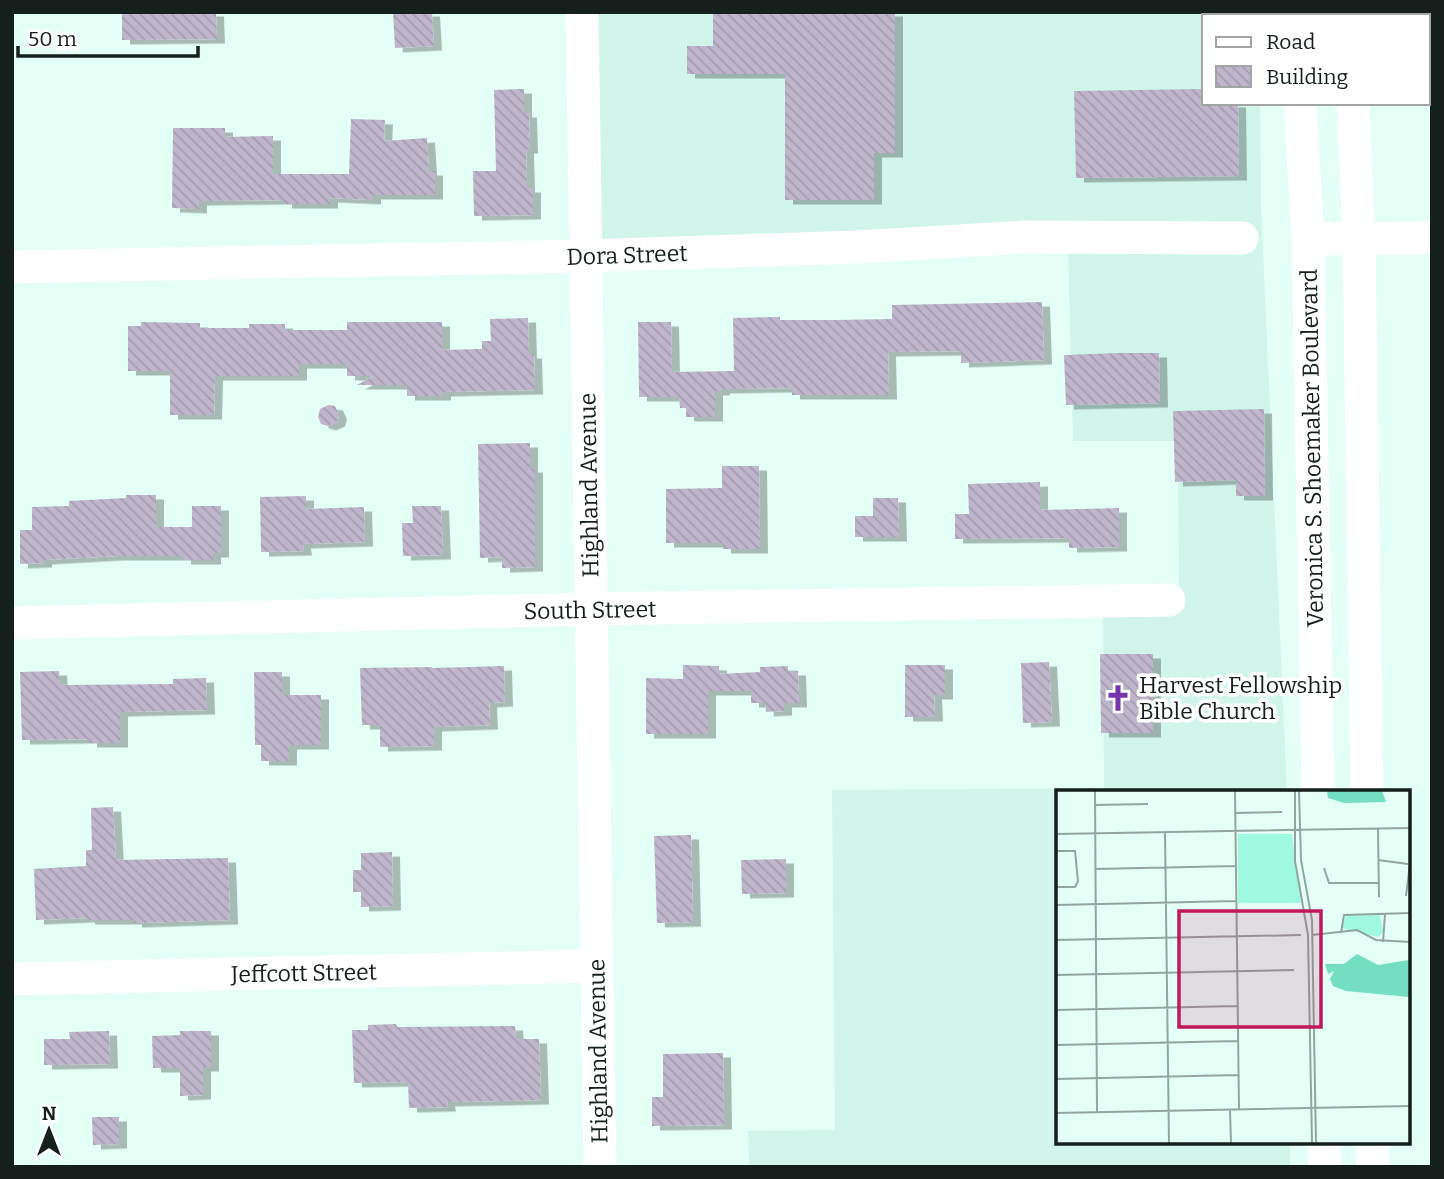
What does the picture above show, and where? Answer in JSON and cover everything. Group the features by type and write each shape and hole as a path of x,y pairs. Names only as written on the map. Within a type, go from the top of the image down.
{"street":[{"name":"Highland Avenue","path":"582,12 600,1167"},
{"name":"Veronica S. Shoemaker Boulevard","path":"1300,105 1308,239 1318,790"},
{"path":"1353,105 1359,239 1367,790"},
{"name":"Dora Street","path":"12,267 585,256 857,247 1025,237 1242,239"},
{"path":"1308,239 1432,238"},
{"name":"South Street","path":"12,623 1169,600"},
{"name":"Jeffcott Street","path":"12,979 596,966"},
{"path":"1324,1144 1325,1167"},
{"path":"1373,1144 1373,1167"}],"shaded area":[{"path":"590,12 1253,12 1202,14 1202,105 1260,105 1261,205 1287,790 1056,790 1056,1144 1290,1144 1290,1167 749,1167 748,1131 835,1130 832,790 1104,788 1103,611 1179,606 1178,441 1073,441 1068,253 594,260"}],"building":[{"path":"122,12 216,12 217,39 122,40"},
{"path":"393,12 432,12 434,46 395,48"},
{"path":"713,12 895,12 895,153 874,153 874,200 785,200 785,74 687,74 687,46 713,46"},
{"path":"524,89 524,113 529,113 527,188 533,188 533,215 474,216 473,171 496,171 494,90"},
{"path":"1202,89 1202,105 1238,105 1239,176 1076,178 1074,91"},
{"path":"351,119 385,120 384,141 427,138 429,171 435,171 435,195 373,195 373,200 330,198 330,204 284,204 284,200 199,201 199,209 172,208 173,128 225,128 225,137 273,136 273,174 349,174"},
{"path":"1042,302 1044,360 961,363 961,351 888,352 889,395 792,395 792,388 722,389 715,391 715,417 686,417 686,408 680,408 679,397 639,397 638,322 671,322 672,372 734,371 733,318 892,319 892,305"},
{"path":"528,318 529,354 534,354 535,390 443,392 443,396 407,396 407,385 357,385 373,376 347,376 347,364 299,364 299,376 215,376 214,415 170,415 170,371 128,371 128,326 141,326 141,322 200,323 200,328 249,328 249,324 285,324 285,330 347,330 347,322 442,322 442,350 482,349 482,341 491,341 490,319"},
{"path":"1159,353 1160,403 1066,405 1064,355"},
{"path":"328,405 335,406 339,415 337,422 328,426 321,424 318,417 320,409"},
{"path":"1264,409 1265,496 1236,496 1236,480 1175,482 1173,411"},
{"path":"530,443 530,468 535,468 535,567 502,568 502,557 480,558 478,444"},
{"path":"722,466 759,466 760,549 723,549 723,543 666,543 666,489 722,488"},
{"path":"1040,482 1040,510 1119,508 1119,547 1069,548 1069,538 955,539 955,514 969,514 968,484"},
{"path":"126,495 156,495 156,527 192,527 192,506 221,506 221,553 213,553 213,560 183,560 183,556 116,556 20,564 20,530 32,530 32,507 69,506 69,501 126,498"},
{"path":"306,496 306,509 364,507 365,542 303,544 304,551 261,552 260,497"},
{"path":"873,498 898,498 899,537 855,537 855,516 873,516"},
{"path":"412,506 441,506 443,555 403,556 402,523 413,523"},
{"path":"1100,654 1153,654 1153,733 1101,733"},
{"path":"1049,662 1052,722 1023,723 1021,663"},
{"path":"683,665 719,666 719,674 760,672 760,667 788,666 788,671 798,671 799,703 784,703 784,711 766,712 765,703 751,703 751,691 708,691 708,734 646,734 646,678 683,679"},
{"path":"905,665 945,665 945,695 934,695 935,717 905,717"},
{"path":"504,666 505,702 489,703 490,725 434,727 434,746 380,747 380,725 362,725 360,668"},
{"path":"59,671 60,685 173,684 173,679 206,678 207,710 120,712 120,743 89,743 89,739 22,740 20,672"},
{"path":"254,672 282,672 282,695 321,695 321,745 289,745 289,761 261,761 261,745 255,745"},
{"path":"113,807 116,860 228,858 230,920 134,923 134,920 87,918 36,920 34,869 86,866 86,850 92,850 91,808"},
{"path":"691,835 693,922 657,923 654,836"},
{"path":"392,852 393,906 361,907 361,892 353,892 353,870 361,870 361,853"},
{"path":"786,859 786,893 742,894 741,860"},
{"path":"396,1024 397,1027 515,1026 516,1039 539,1039 541,1100 447,1102 448,1107 409,1108 408,1082 354,1083 352,1030 368,1030 368,1025"},
{"path":"109,1031 110,1064 44,1065 44,1039 70,1039 69,1032"},
{"path":"180,1031 211,1031 211,1067 203,1067 203,1095 180,1096 180,1068 153,1068 152,1036 180,1035"},
{"path":"723,1053 724,1125 652,1126 652,1097 663,1097 663,1054"},
{"path":"92,1117 119,1117 119,1144 93,1145"}],"place":[{"name":"Harvest Fellowship Bible Church","path":"1118,698"}]}
